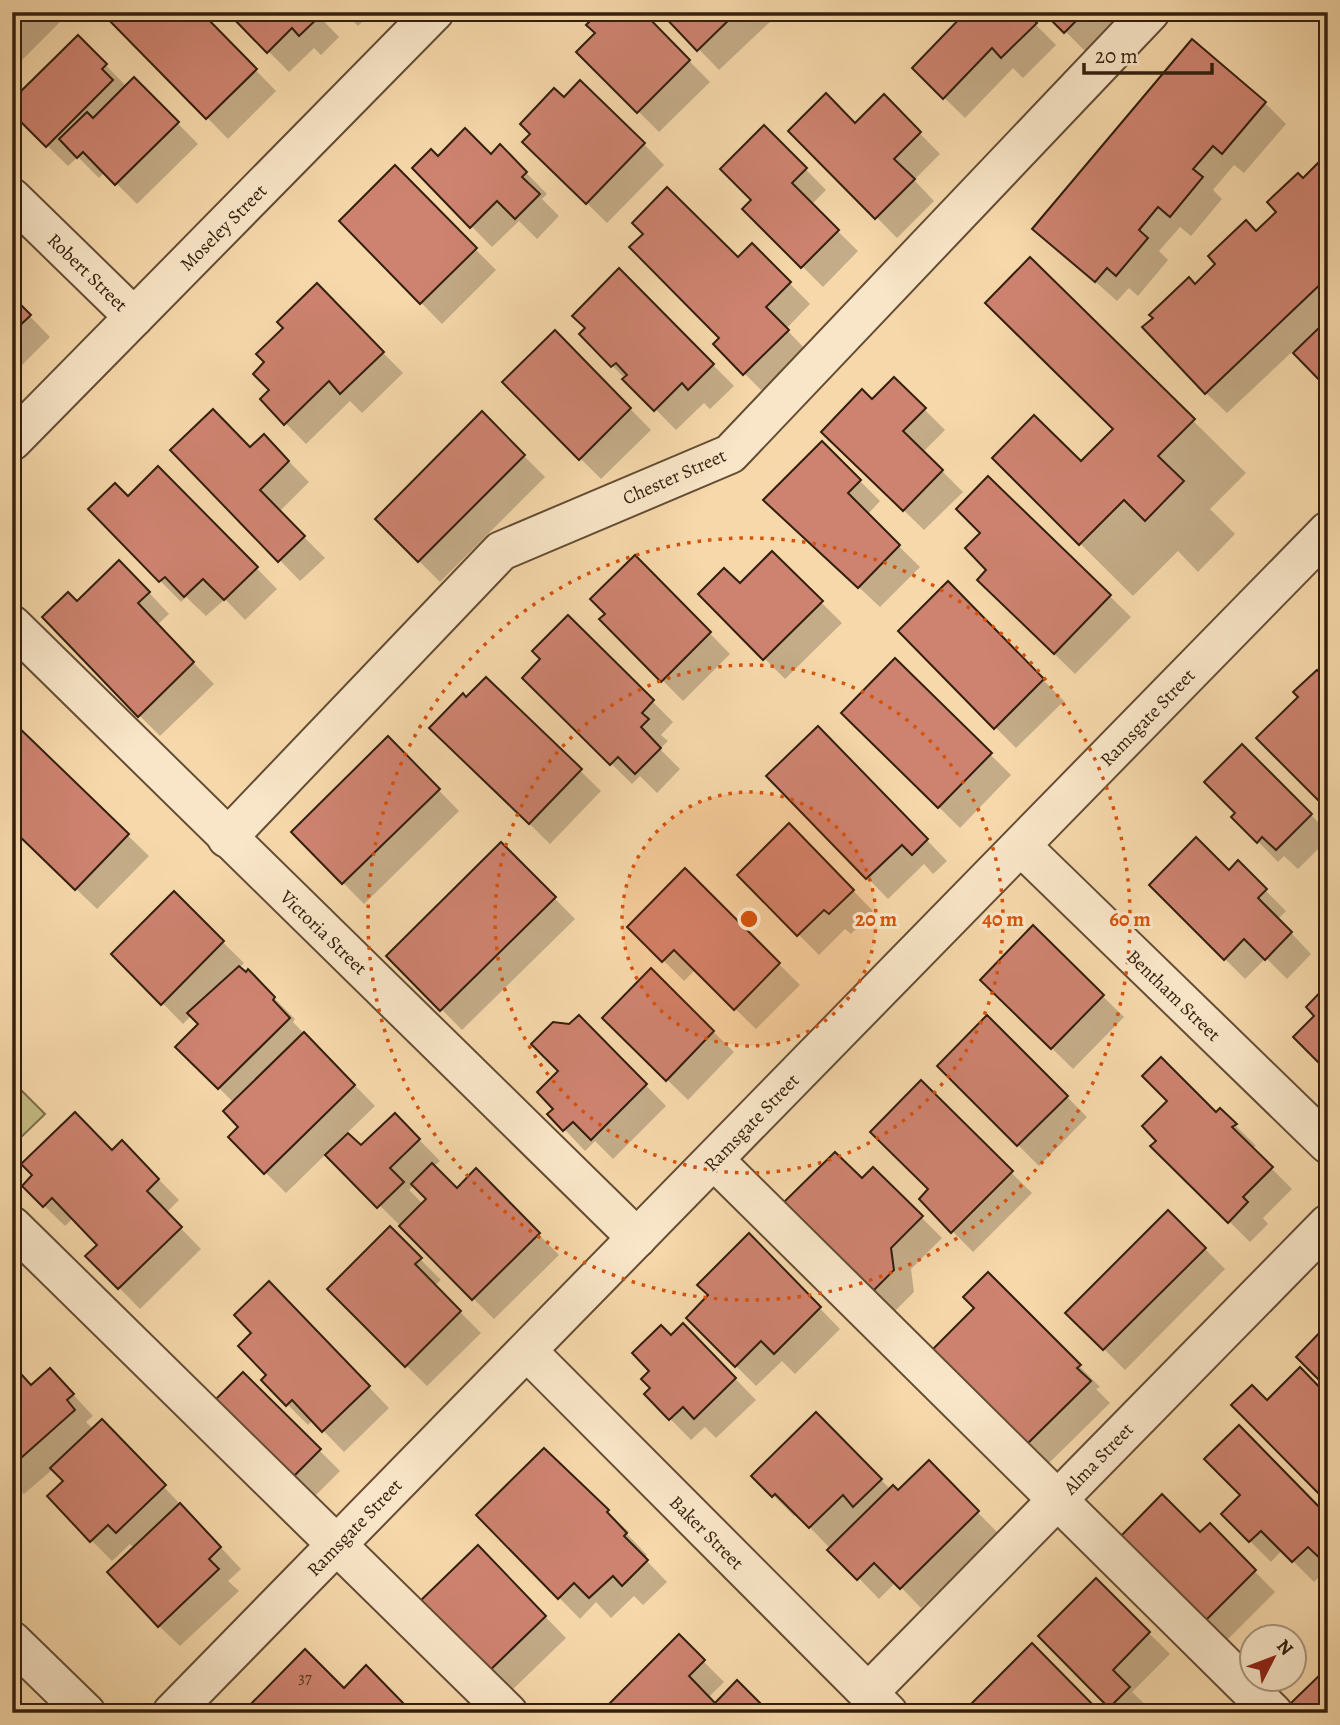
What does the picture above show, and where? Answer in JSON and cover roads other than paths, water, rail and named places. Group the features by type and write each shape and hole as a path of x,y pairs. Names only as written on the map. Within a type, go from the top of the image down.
{"street":[{"name":"Moseley Street","path":"12,441 434,12"},
{"name":"Chester Street","path":"227,838 501,551 730,454 1150,12"},
{"name":"Robert Street","path":"12,198 134,317"},
{"name":"Ramsgate Street","path":"172,1713 1328,530"},
{"name":"Victoria Street","path":"12,625 637,1238"},
{"name":"Bentham Street","path":"1021,846 1328,1144"},
{"path":"714,1160 1273,1713"},
{"name":"Alma Street","path":"878,1703 1057,1500 1328,1224"},
{"path":"12,1226 508,1713"},
{"name":"Baker Street","path":"527,1351 878,1703"},
{"path":"12,1641 86,1713"}]}
